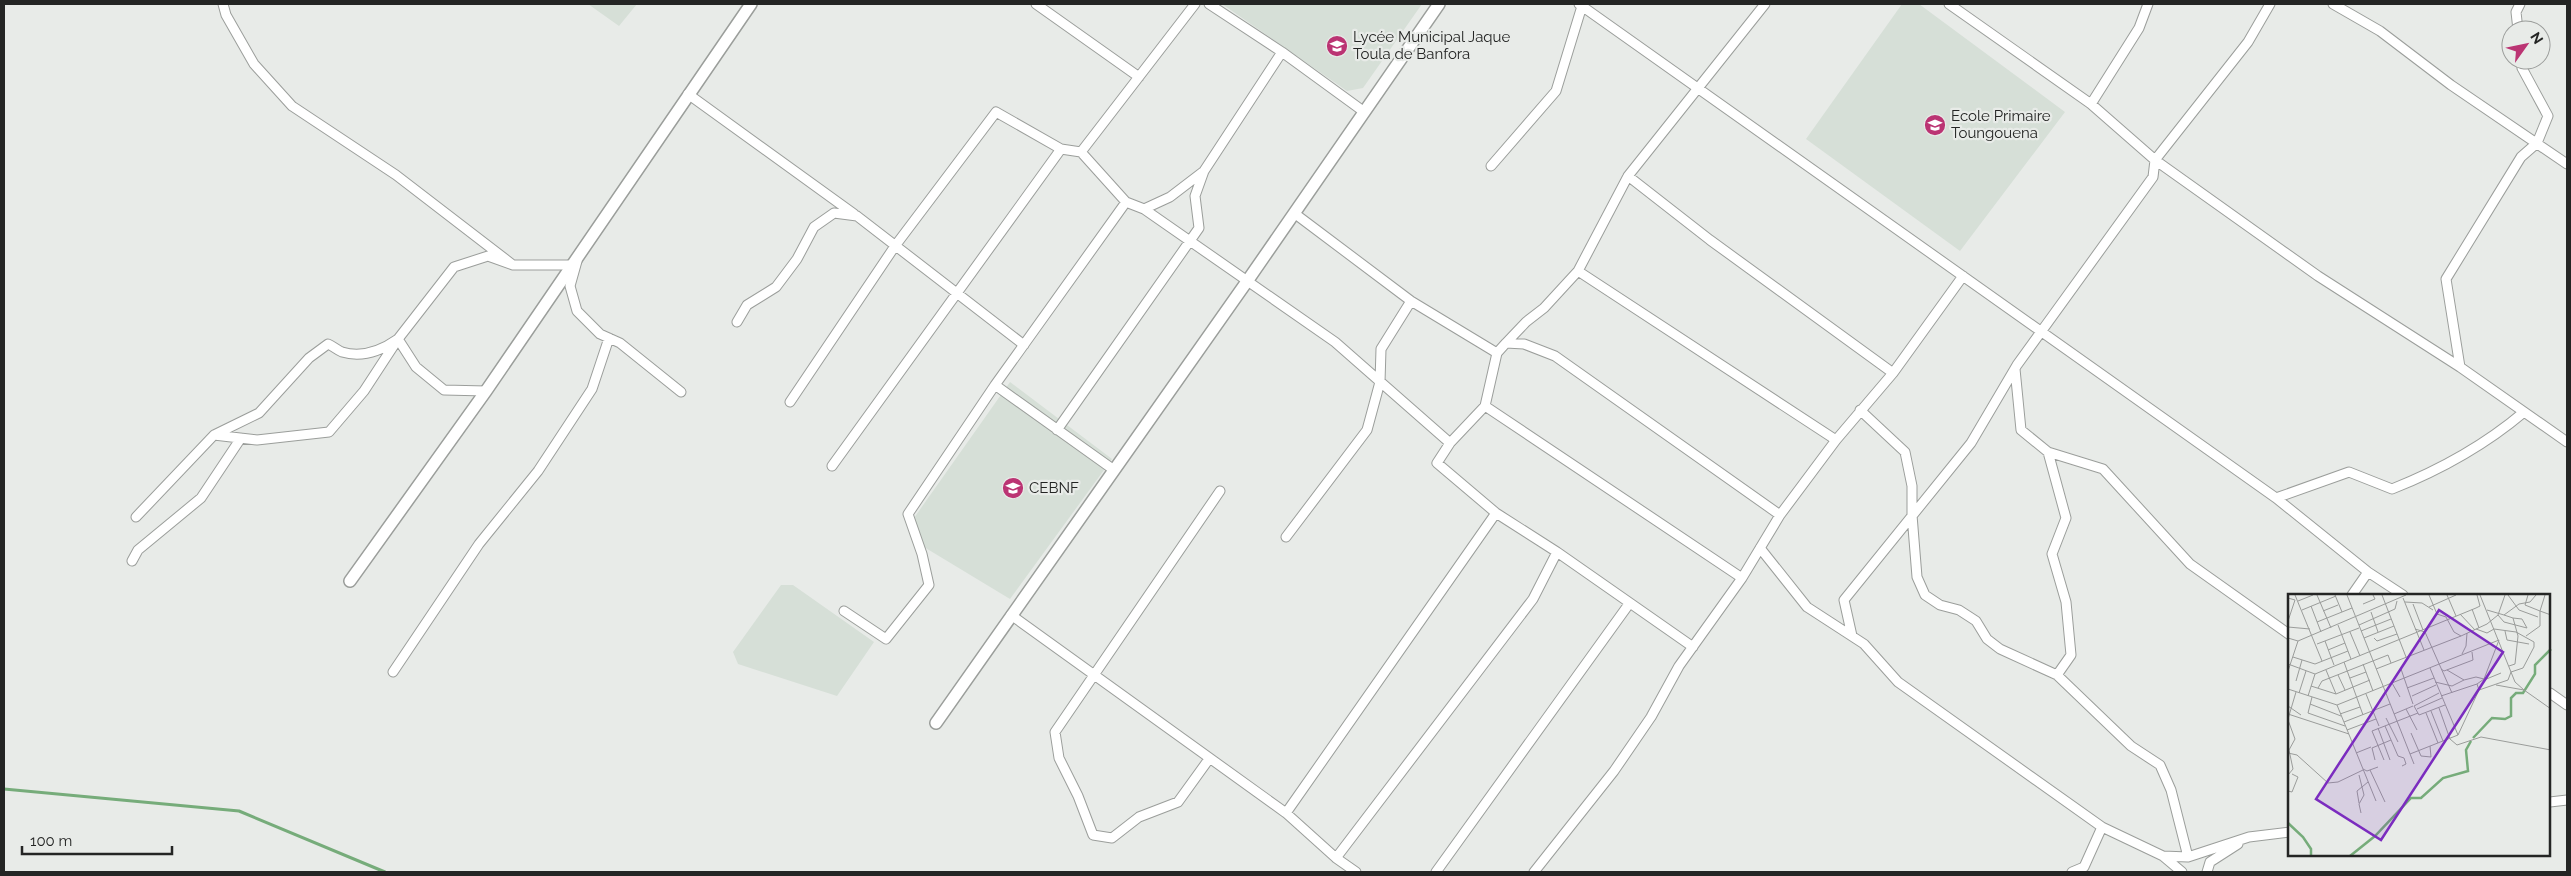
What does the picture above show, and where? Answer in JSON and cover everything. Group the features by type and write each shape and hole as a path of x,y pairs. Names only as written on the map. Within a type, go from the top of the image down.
{"street":[{"path":"223,4 226,16 254,64 292,106 396,175 513,265"},
{"path":"350,581 486,391 751,4"},
{"path":"1036,4 1139,77"},
{"path":"1081,152 1195,4"},
{"path":"1209,4 1282,52 1363,112"},
{"path":"936,723 1248,280 1439,4"},
{"path":"1693,647 1557,552 1496,514 1437,463 1450,443 1485,406 1497,353 1526,322 1544,308 1578,271 1628,176 1765,4"},
{"path":"1949,4 2091,104 2155,160 2318,276 2460,367 2567,442"},
{"path":"2091,104 2139,28 2148,4"},
{"path":"1852,636 1844,600 1971,443 2015,368 2041,330 2153,177 2155,160 2248,42 2270,4"},
{"path":"2333,4 2380,31 2451,84 2567,164"},
{"path":"2517,20 2516,12 2520,4"},
{"path":"1491,166 1556,91 1580,5 2276,498 2368,572 2401,594"},
{"path":"1057,430 1199,228 1194,196 1204,170 1282,52"},
{"path":"2460,367 2446,279 2517,164 2537,143 2548,116 2523,70"},
{"path":"688,94 857,216 1024,345"},
{"path":"790,402 896,246 996,112 1062,149 1081,152 1126,202 1144,209 1335,342 1450,443"},
{"path":"832,466 1062,149"},
{"path":"1144,209 1170,197 1204,170"},
{"path":"1628,176 1710,240 1893,373"},
{"path":"844,611 886,639 928,586 922,554 908,514 995,385 1126,202"},
{"path":"737,322 747,305 776,287 797,259 814,227 834,213 857,216"},
{"path":"1294,213 1411,301 1497,353"},
{"path":"579,254 570,286 576,311 600,334 620,343 681,392"},
{"path":"214,435 257,440 329,432 364,391 398,339 454,266 488,256 513,265 571,265"},
{"path":"1578,271 1836,440"},
{"path":"1534,872 1614,771 1651,717 1679,666 1742,578 1780,515 1836,440 1893,373 1964,276"},
{"path":"1286,537 1367,430 1380,382 1381,349 1411,301"},
{"path":"393,672 479,544 538,471 592,389 609,338"},
{"path":"398,339 416,367 444,390 486,391"},
{"path":"136,518 214,435 259,413 309,358 328,344 340,351 359,355 387,347 398,339"},
{"path":"1506,342 1524,344 1555,356 1780,515"},
{"path":"2015,368 2021,430 2048,452 2103,469 2190,564 2288,634"},
{"path":"995,385 1114,470"},
{"path":"1485,406 1742,578"},
{"path":"1860,410 1905,452 1912,486 1912,515 1917,577 1925,595 1940,605 1959,610 1976,622 1987,639 2000,648 2057,676 2131,746 2160,765 2171,790 2188,857"},
{"path":"2276,498 2349,472 2392,489 2431,474 2497,435 2524,412"},
{"path":"132,561 138,550 201,498 241,438"},
{"path":"2048,452 2066,518 2052,554 2066,602 2071,655 2057,676"},
{"path":"1209,759 1178,802 1139,817 1112,838 1093,835 1078,796 1059,758 1055,732 1096,675 1220,491"},
{"path":"1286,813 1496,514"},
{"path":"1760,548 1807,608 1864,644 1898,682 2102,827 2163,856 2182,872"},
{"path":"1336,858 1533,599 1557,552"},
{"path":"2353,594 2368,572"},
{"path":"1436,872 1629,604"},
{"path":"1012,615 1286,813 1336,858 1356,872"},
{"path":"2551,694 2567,705"},
{"path":"2551,802 2567,800"},
{"path":"2072,872 2084,867 2102,827"},
{"path":"2163,856 2188,857 2248,837 2288,832"},
{"path":"2207,872 2210,862 2248,837"}],"shaded area":[{"path":"588,4 637,4 619,26"},
{"name":"Lycée Municipal Jaque Toula de Banfora","path":"1222,4 1422,4 1363,88 1347,91"},
{"name":"Ecole Primaire Toungouena","path":"1902,4 1919,4 2065,112 1960,251 1806,139"},
{"name":"CEBNF","path":"1010,382 1112,459 1010,599 924,547 914,518"},
{"path":"781,585 793,585 874,642 837,696 738,664 733,652"}],"waterway":[{"path":"4,789 239,811 385,872"}],"place":[{"name":"Lycée Municipal Jaque Toula de Banfora","path":"1337,46"},
{"name":"Ecole Primaire Toungouena","path":"1935,125"},
{"name":"CEBNF","path":"1013,488"}]}
